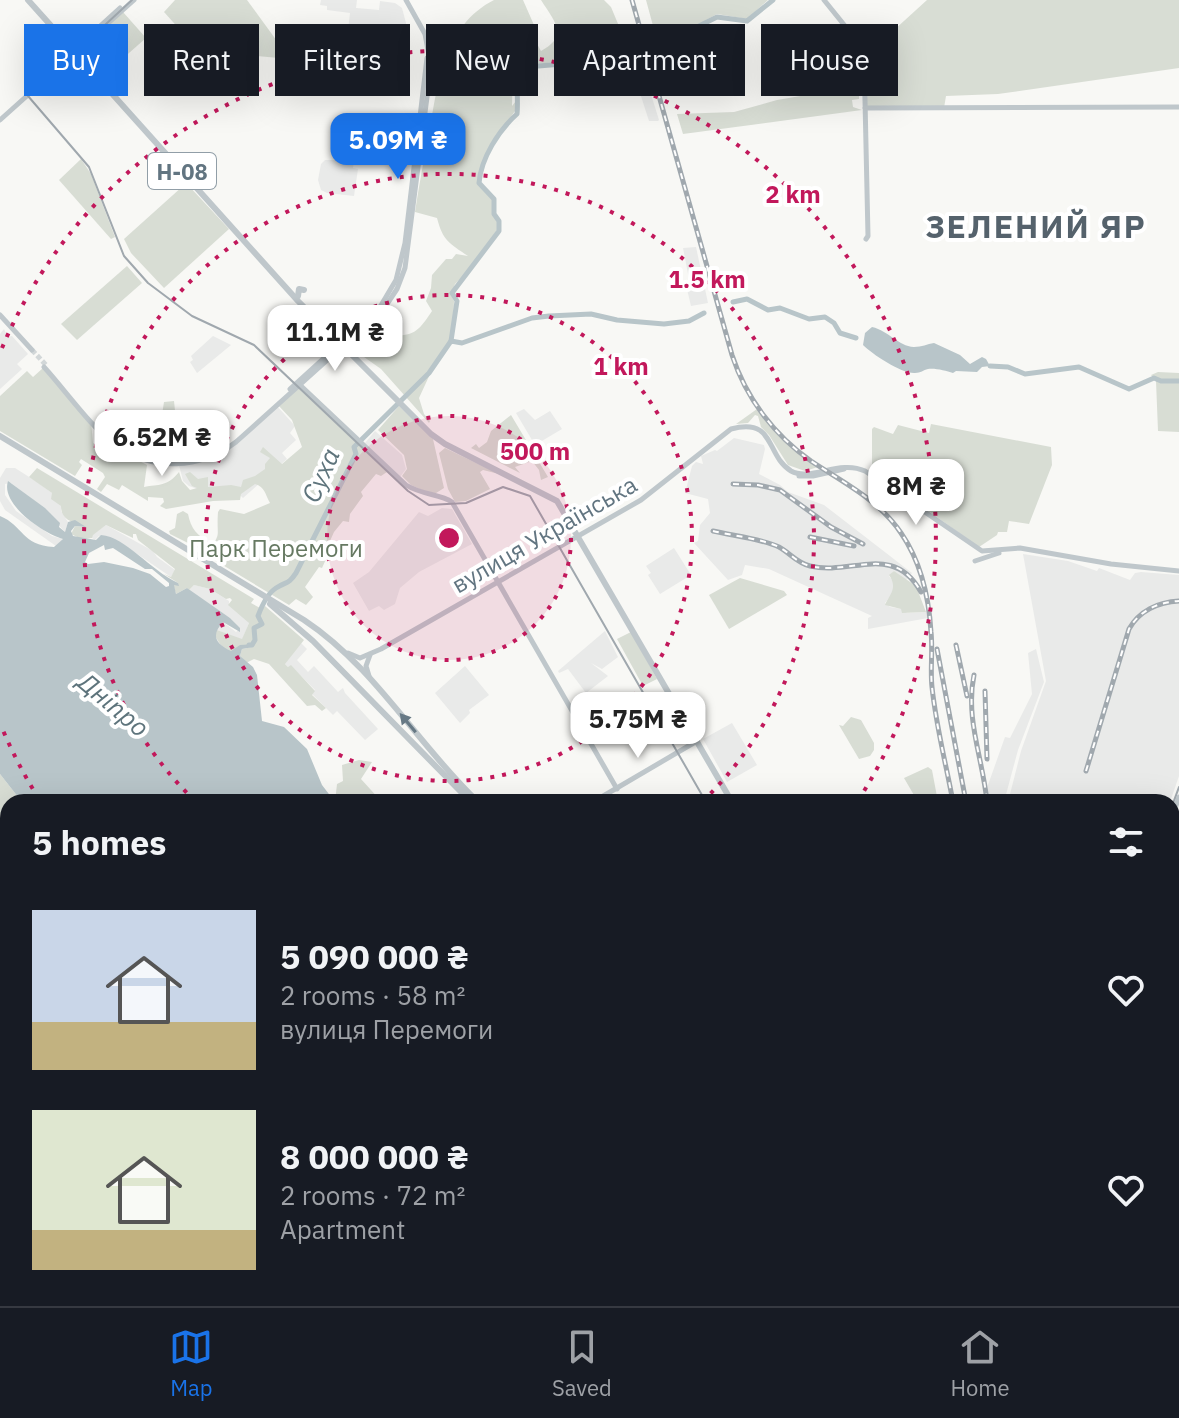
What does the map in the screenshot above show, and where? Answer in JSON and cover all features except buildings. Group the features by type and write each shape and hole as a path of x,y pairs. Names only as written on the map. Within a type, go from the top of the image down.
{"main road":[{"name":"Н-08","path":"31,0 53,24"},
{"path":"105,24 132,0"},
{"path":"45,366 118,445 150,459 172,462 195,460 232,442 383,310 395,288 408,233 428,45 421,25 406,0"},
{"path":"822,0 842,24"},
{"path":"0,119 25,96"},
{"name":"Н-08","path":"117,96 298,298 432,433 445,444 559,503 729,794"},
{"path":"863,96 864,108"},
{"path":"864,96 867,238"},
{"path":"864,108 1179,107"},
{"path":"285,299 298,298 299,289 304,290"},
{"path":"0,316 31,351"},
{"path":"298,384 406,485 423,494 449,499 455,506 617,789"},
{"name":"вулиця Українська","path":"371,654 641,500 727,432 739,429 758,431 766,438 789,473 803,477 839,468 868,474 982,553"},
{"path":"0,438 318,629 345,651 372,680 468,794"},
{"path":"1022,549 976,561 982,553 1022,549 1124,566 1179,571"},
{"path":"982,553 999,553"},
{"path":"266,600 295,623 467,794"},
{"name":"Н-08","path":"626,615 729,794"},
{"path":"331,659 334,648 357,658 371,654"},
{"path":"363,692 372,692 372,680 366,666 371,654"},
{"path":"608,794 697,741"}],"shaded area":[{"path":"321,0 357,0 356,8 379,10 380,1 395,3 402,8 406,24 349,24 350,13 327,10 327,6 320,5"},
{"path":"641,96 652,96 659,120 649,121"},
{"path":"345,139 353,139 363,151 362,156 355,155 353,168 358,169 354,196 327,193 321,190 318,180 321,164 325,160 337,160 336,149 344,146"},
{"path":"696,247 708,303 691,306 683,248"},
{"path":"4,329 8,337 12,336 28,354 17,364 22,369 0,389 0,334"},
{"path":"213,336 231,345 197,373 190,362 193,360 191,356"},
{"path":"277,406 295,426 290,433 296,440 282,453 287,459 243,498 233,488 203,491 183,481 179,465 217,454"},
{"path":"524,409 535,420 550,411 562,429 535,445 516,413"},
{"path":"375,431 402,455 406,469 400,477 365,443"},
{"path":"734,438 764,445 759,474 788,492 824,505 912,573 906,580 894,571 889,576 893,581 893,593 885,603 907,613 926,612 928,618 868,629 868,618 872,616 769,569 745,565 742,575 728,580 694,543 698,541 700,525 710,513 708,499 685,493 692,466 696,462 703,464 701,456 717,451"},
{"path":"6,468 15,468 52,493 68,522 65,532 40,505 11,483 5,484 5,495 16,511 52,536 63,539 60,544 56,546 5,510 0,501 0,478"},
{"path":"442,508 452,509 472,544 419,572 400,588 395,604 384,610 379,606 369,611 353,583 369,572 419,512 428,516"},
{"path":"106,525 153,551 175,570 171,577 105,536 95,540 92,538"},
{"path":"674,548 691,575 660,594 646,566"},
{"path":"1023,554 1068,561 1097,571 1099,568 1130,580 1135,573 1141,572 1179,575 1179,776 1173,794 1010,794 1021,751 1046,681"},
{"path":"194,585 210,589 229,601 229,605 246,618 249,623 242,640 217,630 223,622 236,632 240,629 230,618 189,590"},
{"path":"605,631 618,657 602,669 591,663 608,676 586,693 568,669 558,671"},
{"path":"301,643 307,649 297,660 308,672 314,666 338,692 343,688 378,729 365,740 337,711 333,715 312,694 315,690 284,663"},
{"path":"1036,649 1044,682 1018,750 1006,794 988,794 988,785 1005,737 1010,738 1032,694 1028,653"},
{"path":"465,666 489,695 469,710 470,713 460,723 435,693"},
{"path":"732,723 757,765 727,782 703,739"}],"green space":[{"path":"175,0 247,0 275,38 275,58 259,56 259,24 175,24 164,12"},
{"path":"494,0 523,0 534,24 464,24"},
{"path":"541,0 604,0 611,7 618,24 556,24"},
{"path":"646,0 768,0 747,19 717,14 699,24 653,24"},
{"path":"927,0 1179,0 1179,68 998,94 946,96 944,108 865,108 864,96 898,96 898,26"},
{"path":"123,12 144,36 144,40 128,54 128,24 110,24"},
{"path":"554,41 554,62 538,64 538,46 541,51"},
{"path":"436,96 513,96 512,106 516,101 515,111 491,144 478,182 493,198 497,230 472,267 455,284 451,295 454,301 453,329 448,346 437,359 419,398 429,423 381,369 364,357 363,352 376,347 376,341 389,334 397,338 394,335 417,330 432,311 426,301 432,275 446,259 452,259 456,254 468,256 448,241 437,218 415,212"},
{"path":"800,96 859,96 859,99 852,100 853,107 862,110 683,134 677,114 734,112"},
{"path":"81,159 91,174 115,237 111,239 59,180"},
{"path":"188,185 229,229 164,288 131,253 124,239 183,186"},
{"path":"127,266 142,283 77,340 61,324"},
{"name":"Парк Перемоги","path":"43,368 91,421 93,443 102,448 109,445 147,465 144,487 167,483 179,472 190,490 197,488 192,486 185,474 190,472 198,479 208,477 208,487 241,487 243,480 265,469 270,458 260,452 263,447 282,464 302,447 292,420 278,405 298,388 387,472 381,476 376,474 361,492 363,496 350,514 349,522 343,521 334,532 322,568 319,567 305,587 313,597 306,605 296,599 289,605 206,555 217,538 220,509 244,514 270,503 258,485 241,494 240,500 166,509 160,506 163,498 148,497 148,501 122,485 119,490 107,484 101,492 97,489 105,477 103,473 81,459 79,462 82,465 75,476 0,431 0,396 27,371 33,377"},
{"path":"1158,372 1179,373 1179,432 1158,431 1156,381 1151,375"},
{"path":"174,401 180,458 152,454 158,440 164,402"},
{"path":"399,406 433,439 444,488 433,495 411,485 402,476 407,469 404,455 378,430"},
{"path":"757,409 792,448 818,467 805,471 788,465 761,427 758,416 755,415 748,423 736,424"},
{"path":"511,415 548,477 541,480 539,470 532,461 515,467 520,473 471,448 476,444 479,448 487,442 491,431"},
{"path":"931,424 1051,447 1052,465 1029,524 1009,521 1007,532 998,532 979,547 872,471 874,427 893,434 898,425 929,433"},
{"path":"445,448 499,474 480,472 490,489 466,501 455,502 448,489 439,453"},
{"path":"37,468 254,599 251,603 262,609 265,606 304,640 285,664 288,667 291,665 315,691 312,695 326,708 322,711 315,705 307,706 269,664 254,659 246,663 240,656 242,649 254,644 231,652 220,644 214,633 217,630 242,639 249,623 228,605 232,600 230,598 194,585 176,594 173,584 178,583 164,574 171,577 175,569 138,540 136,534 133,538 106,525 92,538 81,539 71,534 75,526 85,527 66,518 61,506 51,499 52,493 29,477"},
{"path":"183,511 188,514 195,531 210,546 200,549 170,534 169,531 175,528 177,514"},
{"path":"894,571 916,586 926,612 902,613 901,609 885,605 893,587 889,575"},
{"path":"740,578 784,591 787,595 729,629 709,595"},
{"path":"631,632 657,679 643,686 617,639"},
{"path":"851,717 861,720 874,743 870,756 859,759 839,725 843,726"},
{"path":"359,760 372,762 361,779 375,794 336,794 337,784 343,781 342,765"},
{"path":"928,767 932,770 936,794 913,794 904,778"},
{"path":"0,774 16,794 0,794"}],"water":[{"path":"872,327 908,346 934,343 960,355 970,364 982,357 990,366 982,367 977,372 953,373 931,369 909,372 880,358 863,345 865,333"},
{"name":"Дніпро","path":"8,481 45,508 65,532 68,522 75,520 86,527 75,526 71,531 73,536 96,540 101,535 120,542 178,583 179,586 174,585 176,594 187,588 230,618 240,632 223,622 217,630 217,641 231,651 240,645 255,644 242,649 240,656 257,675 262,721 284,727 307,749 329,794 16,794 0,774 0,516 43,546 54,547 63,539 26,517 7,490","holes":["104,545 105,550 113,548 145,569 152,569 169,586 133,568 85,562 89,553"]}],"waterway":[{"path":"703,24 717,17 747,21 773,0"},
{"path":"451,341 457,301 452,293 499,231 494,199 479,183 483,164 492,145 517,114 518,83 522,72 526,67 554,65"},
{"name":"Суха","path":"733,302 747,299 768,310 780,308 809,319 825,317 834,323 840,333 856,338"},
{"name":"Суха","path":"249,645 255,640 254,628 262,624 258,616 268,597 296,573 356,454 354,447 429,373 451,341 462,343 532,318 549,316 591,314 617,320 664,324 689,321 704,313"},
{"name":"Суха","path":"990,366 1008,367 1025,374 1079,367 1129,389 1154,378 1179,381"}],"tunnel":[{"path":"32,350 46,365"}],"tram line":[{"path":"132,0 28,96 89,167 124,256 148,283 192,316 254,345 408,491 429,505 466,503 503,487 530,496 701,794"},
{"path":"1176,794 1179,787"}],"railway":[{"path":"632,0 732,355 745,386 753,401 785,440 860,493 892,521 908,544 919,568 930,619 934,702 951,794"},
{"path":"733,484 780,490 831,527 863,544"},
{"path":"713,531 771,544 810,566 826,568 885,564 898,568 910,577 921,592"},
{"path":"810,537 854,546"},
{"path":"1086,771 1129,629 1138,617 1150,609 1179,601"},
{"path":"956,645 967,696"},
{"path":"937,649 964,794"},
{"path":"974,675 973,723 986,794"},
{"path":"985,691 987,759"}],"district":[{"name":"ЗЕЛЕНИЙ ЯР","path":"1036,226"}]}
